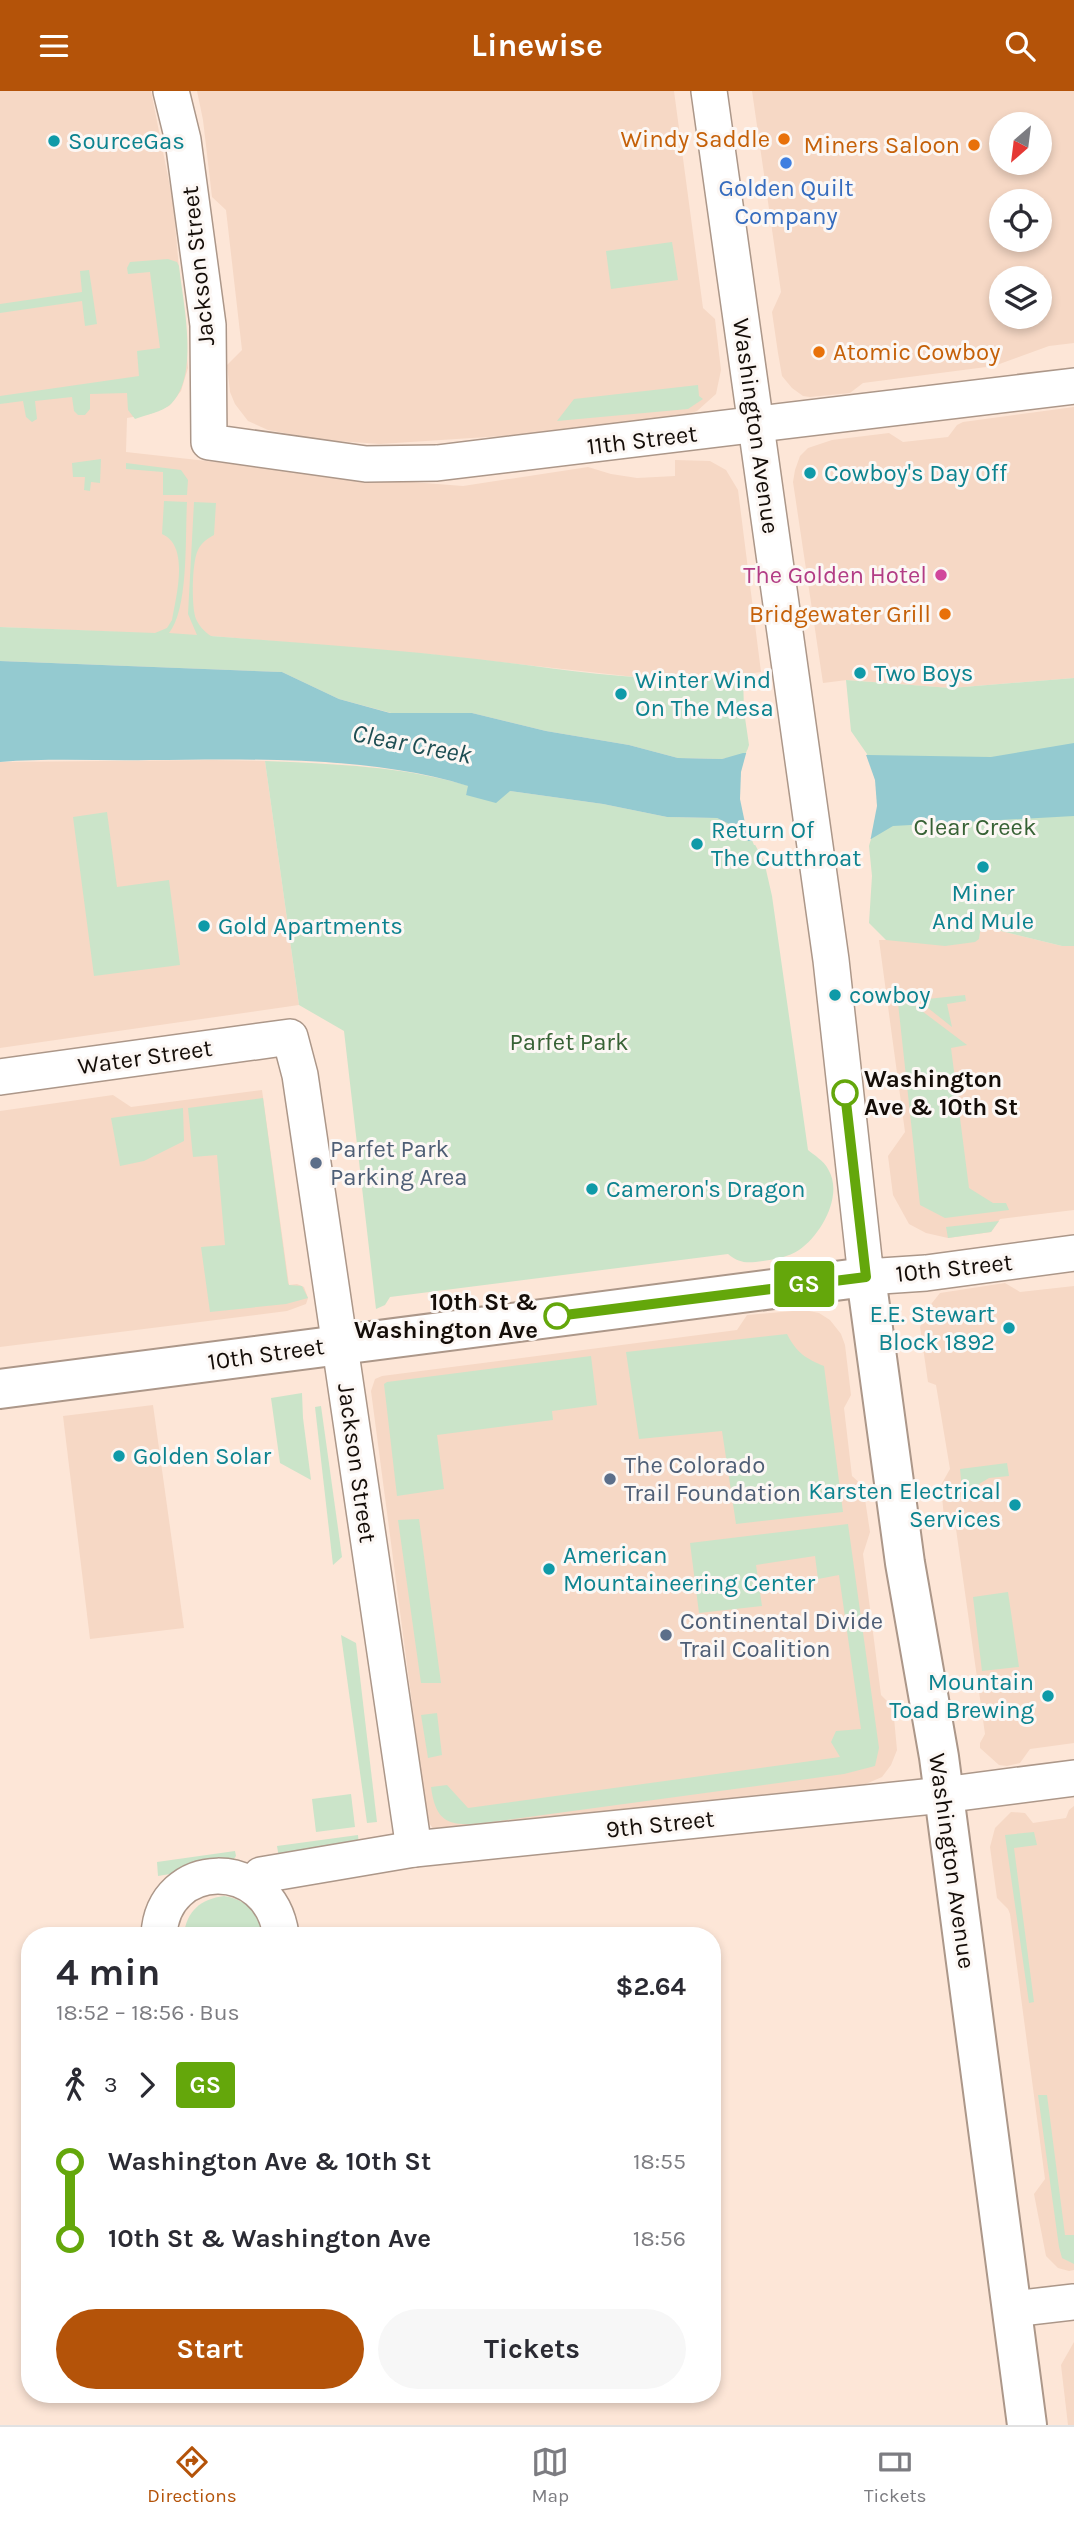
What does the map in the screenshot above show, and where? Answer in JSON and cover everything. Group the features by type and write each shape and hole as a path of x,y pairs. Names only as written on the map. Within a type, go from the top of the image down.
{"main road":[{"name":"10th Street","path":"0,1389 866,1277"},
{"name":"Washington Avenue","path":"866,1277 905,1563 943,1795 1027,2425"}],"street":[{"name":"Jackson Street","path":"171,91 186,155 208,325 209,442"},
{"name":"Washington Avenue","path":"709,91 831,960 866,1277"},
{"name":"11th Street","path":"209,442 366,464 437,463 1074,386"},
{"name":"Jackson Street","path":"290,1037 300,1075 414,1849"},
{"name":"Water Street","path":"0,1077 290,1037"},
{"name":"10th Street","path":"866,1277 926,1273 1074,1253"},
{"name":"9th Street","path":"255,1887 261,1875 414,1849 943,1795 1074,1778"},
{"path":"159,1927 167,1906 179,1891 197,1880 217,1876 237,1878 255,1887 270,1901 280,1927"},
{"path":"1012,2309 1074,2302"}],"shaded area":[{"path":"0,91 151,91 173,202 188,368 181,391 169,406 150,414 127,418 126,452 360,478 463,486 588,467 637,478 675,476 675,460 710,461 726,470 738,490 761,672 714,679 644,678 427,654 211,636 0,627"},
{"path":"197,91 674,91 703,308 715,319 721,370 716,394 697,411 686,415 517,435 380,444 323,440 268,430 248,421 230,392 227,365 242,350 226,210 212,197"},
{"path":"752,91 1074,91 1074,343 1049,346 994,366 863,383 850,393 810,397 803,396 792,388 782,376 772,312 781,292"},
{"path":"1074,407 1074,678 951,688 847,680 823,683 793,482 800,456 808,448 832,440 889,433 903,442 948,437 957,425 963,422"},
{"path":"265,761 299,1005 0,1048 0,762"},
{"path":"980,926 1062,946 1074,946 1074,1210 1000,1219 991,1232 948,1238 926,1233 909,1224 893,1195 888,1156 905,1132 879,940 979,939"},
{"path":"262,1090 289,1285 304,1287 308,1298 306,1304 287,1311 0,1347 0,1111 113,1095 131,1107"},
{"path":"1005,1283 1020,1292 1074,1286 1074,1743 1030,1749 1020,1763 1007,1766 999,1765 980,1748 985,1734 955,1522 944,1518 941,1485 950,1469 936,1385 928,1382 920,1327 928,1308 940,1293"},
{"path":"804,1310 819,1313 830,1320 841,1334 845,1345 851,1395 844,1408 852,1476 863,1486 870,1532 863,1554 881,1695 893,1707 897,1750 891,1765 882,1777 861,1786 448,1835 434,1830 429,1823 424,1794 371,1391 375,1379 737,1330 747,1315"},
{"path":"153,1405 184,1628 90,1639 63,1416"},
{"path":"1074,1806 1074,2270 1069,2271 1058,2268 1046,2256 1034,2194 1045,2179 1010,1914 997,1898 990,1847 995,1828 1011,1812 1025,1813 1033,1823 1066,1818"},
{"path":"1074,2342 1074,2425 1068,2425 1061,2365"}],"green space":[{"path":"672,242 678,280 611,289 606,251"},
{"path":"168,259 177,262 179,266 187,338 185,376 180,392 171,404 135,419 128,410 127,393 90,394 90,409 85,415 78,415 74,411 72,397 35,401 37,419 32,422 26,417 23,401 0,404 0,396 139,376 137,351 160,348 150,272 128,274 127,268 130,262"},
{"path":"89,270 97,324 85,326 82,301 0,313 0,304 82,292 80,271"},
{"path":"698,385 699,396 703,399 688,409 557,421 574,399"},
{"path":"101,459 100,483 91,482 90,491 84,490 85,477 73,477 72,463"},
{"path":"126,463 181,470 188,480 187,495 163,495 163,472 126,469"},
{"path":"164,501 187,502 183,590 180,607 169,633 197,635 188,614 194,502 216,503 214,535 198,550 193,584 196,619 202,629 211,636 410,652 643,678 710,679 743,676 749,745 746,754 722,759 678,758 629,745 546,731 472,713 391,713 339,699 282,672 0,661 0,627 155,633 167,628 172,620 179,560 171,540 162,534"},
{"name":"Clear Creek","path":"1074,678 1074,946 1062,946 981,926 979,939 975,942 945,946 886,940 869,923 872,876 869,846 873,831 867,754 851,731 846,680 951,688"},
{"name":"Parfet Park","path":"265,761 368,767 419,774 469,786 466,795 510,791 603,804 667,817 717,818 733,826 748,841 753,841 764,861 772,896 808,1150 824,1163 832,1179 832,1202 815,1235 799,1250 768,1260 744,1262 728,1254 390,1297 385,1305 376,1309 344,1031 299,1005"},
{"path":"107,812 117,887 169,880 180,965 94,976 73,817"},
{"path":"965,995 966,1001 947,1004 952,1027 918,1000"},
{"path":"910,1002 967,1045 951,1048 969,1188 993,1203 1006,1203 1009,1210 945,1218 920,1205 898,1003"},
{"path":"263,1098 288,1283 302,1286 308,1298 286,1304 210,1312 201,1247 225,1245 217,1155 193,1157 188,1108"},
{"path":"183,1108 184,1141 144,1161 120,1166 111,1118"},
{"path":"999,1221 991,1232 948,1238 946,1227"},
{"path":"787,1334 802,1354 824,1366 843,1512 736,1524 722,1431 639,1439 626,1352"},
{"path":"591,1356 597,1405 552,1411 553,1420 437,1435 444,1489 397,1496 384,1384"},
{"path":"302,1393 311,1480 280,1463 271,1398"},
{"path":"321,1406 342,1557 333,1565 315,1407"},
{"path":"1007,1463 1009,1476 989,1478 979,1484 980,1492 974,1497 963,1499 960,1469"},
{"path":"419,1519 441,1683 421,1683 398,1520"},
{"path":"848,1524 879,1748 875,1766 844,1774 484,1823 454,1823 441,1816 433,1800 431,1787 447,1785 468,1808 840,1757 831,1742 836,1731 861,1729 839,1575 818,1579 815,1556 756,1565 762,1606 699,1613 690,1543"},
{"path":"1008,1592 1019,1667 982,1671 973,1597"},
{"path":"341,1635 356,1643 377,1822 367,1823"},
{"path":"437,1713 442,1755 428,1758 421,1715"},
{"path":"351,1794 355,1827 316,1832 312,1799"},
{"path":"1034,1832 1037,1845 1014,1848 1034,2002 1029,2003 1005,1835"},
{"path":"358,1835 359,1847 279,1858 277,1846"},
{"path":"235,1851 236,1856 230,1864 158,1876 157,1862"},
{"path":"224,1896 245,1904 256,1914 262,1927 185,1927 196,1908"},
{"path":"1038,2095 1047,2095 1065,2235 1074,2235 1074,2264 1062,2258 1059,2247"}],"water":[{"name":"Clear Creek","path":"0,661 282,672 339,699 390,713 472,713 546,731 629,745 678,758 722,759 743,753 991,757 1074,743 1074,816 893,826 871,839 748,841 733,826 717,818 667,817 603,804 510,791 496,803 466,795 468,786 431,776 352,764 228,759 0,762"}],"pier":[{"path":"747,750 865,752 875,780 877,806 870,842 754,845 745,823 740,799 741,772"}],"bus line":[{"name":"GS","path":"557,1316 866,1277 845,1093"}],"place":[{"name":"Windy Saddle","path":"784,139"},
{"name":"SourceGas","path":"54,141"},
{"name":"Miners Saloon","path":"974,145"},
{"name":"Golden Quilt Company","path":"786,163"},
{"name":"Atomic Cowboy","path":"819,352"},
{"name":"Cowboy's Day Off","path":"810,473"},
{"name":"The Golden Hotel","path":"941,575"},
{"name":"Bridgewater Grill","path":"945,614"},
{"name":"Two Boys","path":"860,673"},
{"name":"Winter Wind On The Mesa","path":"621,694"},
{"name":"Return Of The Cutthroat","path":"697,844"},
{"name":"Miner And Mule","path":"983,867"},
{"name":"Gold Apartments","path":"204,926"},
{"name":"cowboy","path":"835,995"},
{"name":"Washington Ave & 10th St","path":"845,1093"},
{"name":"Parfet Park Parking Area","path":"316,1163"},
{"name":"Cameron's Dragon","path":"592,1189"},
{"name":"10th St & Washington Ave","path":"557,1316"},
{"name":"E.E. Stewart Block 1892","path":"1009,1328"},
{"name":"Golden Solar","path":"119,1456"},
{"name":"The Colorado Trail Foundation","path":"610,1479"},
{"name":"Karsten Electrical Services","path":"1015,1505"},
{"name":"American Mountaineering Center","path":"549,1569"},
{"name":"Continental Divide Trail Coalition","path":"666,1635"},
{"name":"Mountain Toad Brewing","path":"1048,1696"}]}
